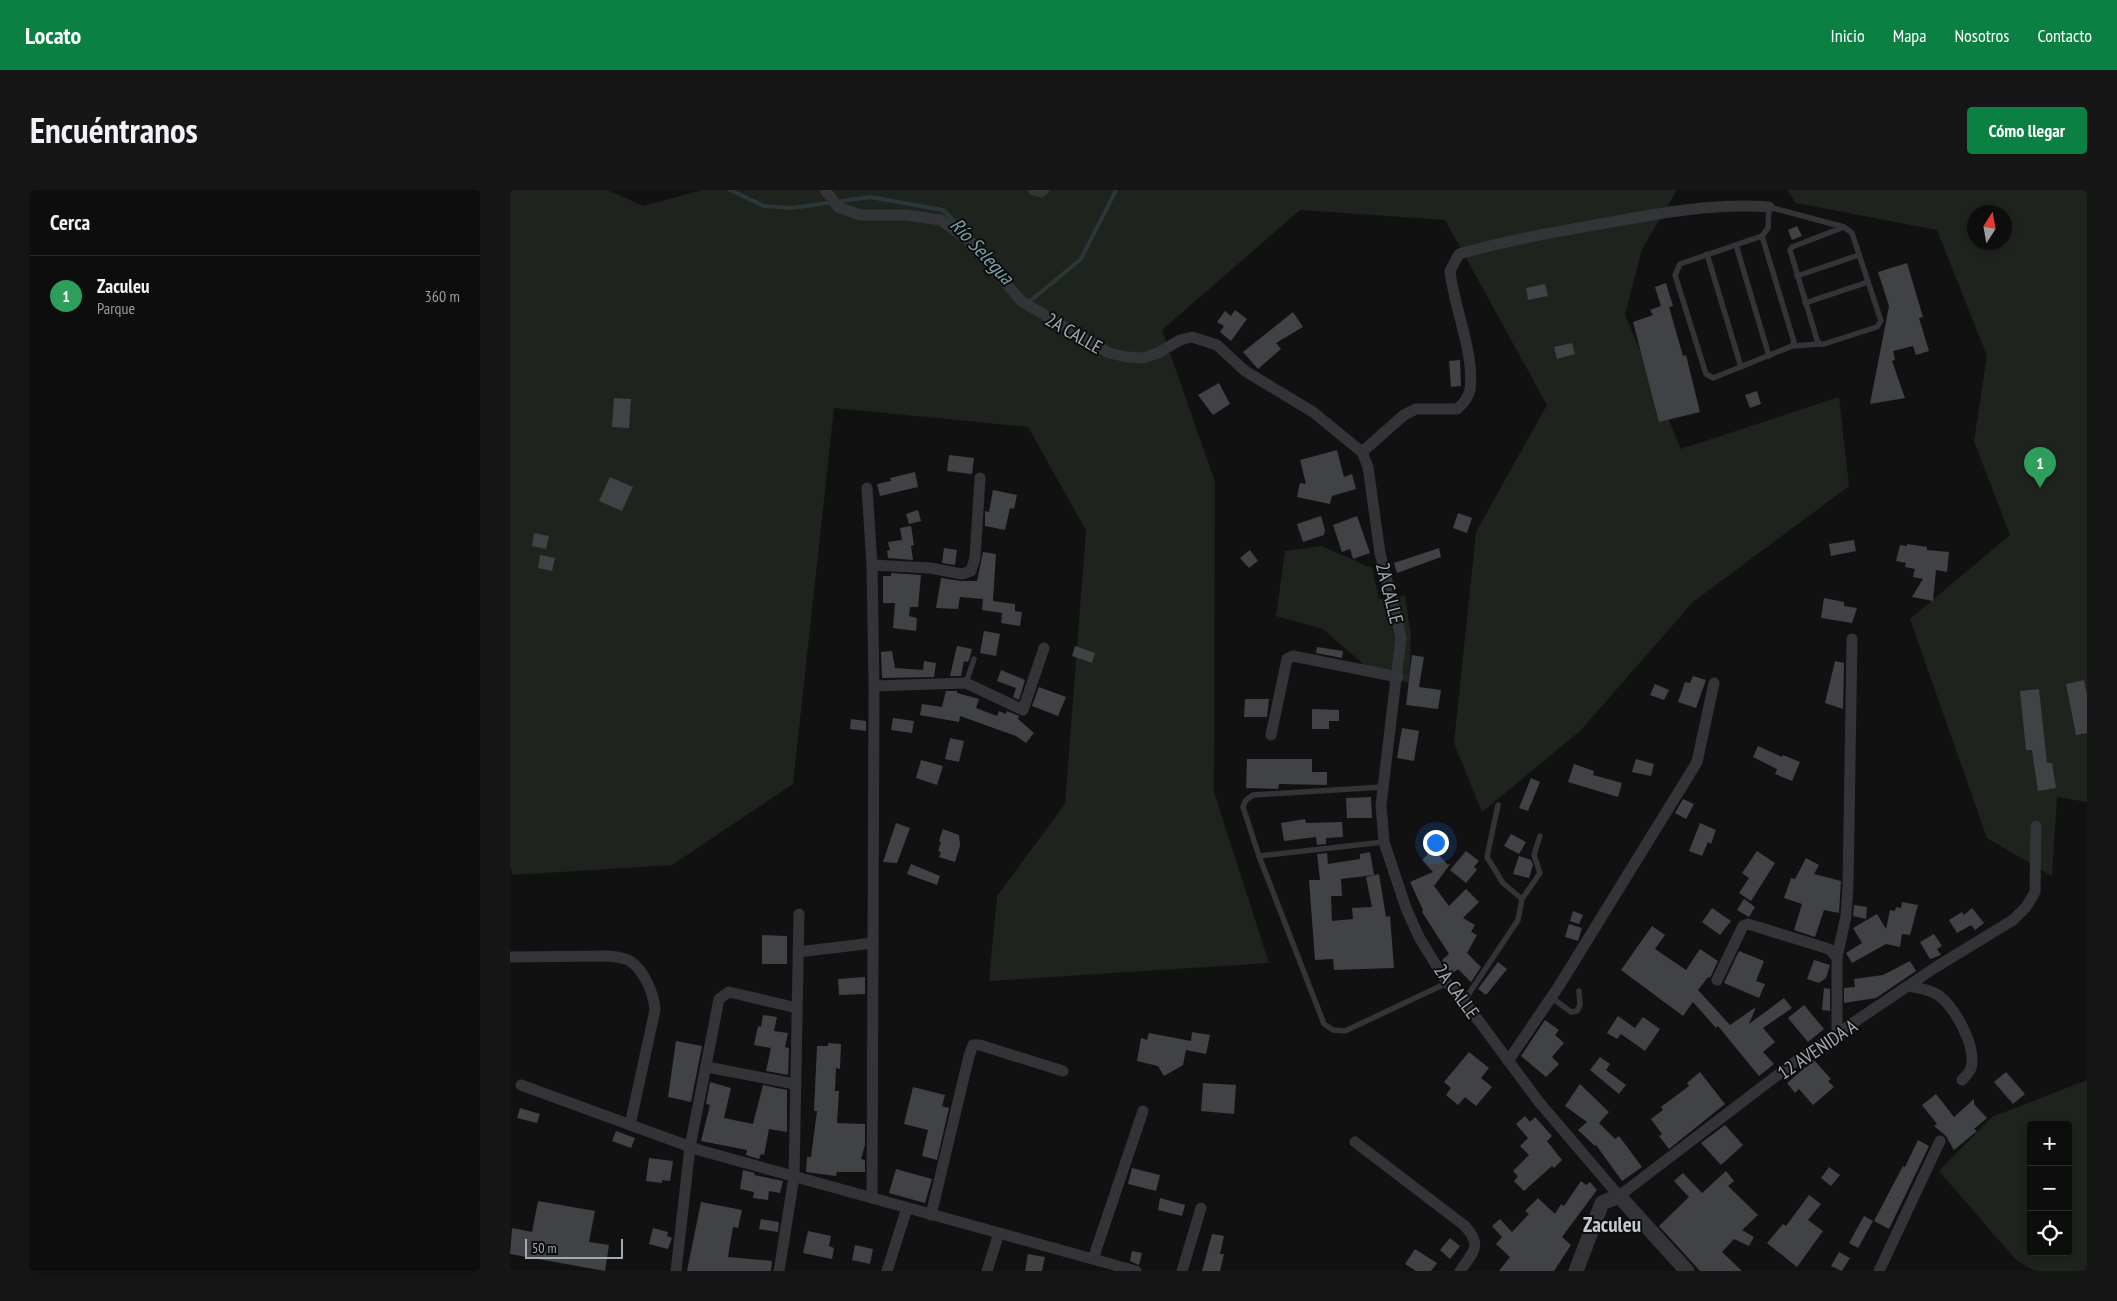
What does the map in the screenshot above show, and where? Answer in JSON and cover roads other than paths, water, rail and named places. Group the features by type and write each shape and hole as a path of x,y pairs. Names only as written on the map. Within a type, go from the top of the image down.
{"street":[{"path":"1033,190 1044,190"},
{"name":"2A CALLE","path":"828,194 838,207 860,215 906,215 941,220 973,244 1021,302 1109,353 1143,358 1158,353 1180,340 1192,337 1217,345 1245,371 1313,412 1362,452 1368,467 1380,553 1401,637 1398,676 1381,805 1384,842 1406,908 1419,937 1447,983 1464,1001 1508,1061 1619,1196 1687,1271"},
{"path":"1362,452 1410,412 1416,409 1457,409 1464,403 1470,391 1468,350 1450,271 1459,254 1504,241 1687,209 1769,207"},
{"path":"872,565 930,568 962,574 970,571 975,558 980,478"},
{"path":"866,488 872,565 874,686 872,1198"},
{"path":"1837,1035 1837,957 1846,916 1848,886 1852,639"},
{"path":"874,686 966,683 1023,710 1044,648"},
{"path":"1272,735 1287,659 1293,656 1398,676"},
{"path":"1508,1061 1551,997 1697,762 1714,683"},
{"name":"12 AVENIDA A","path":"1576,1271 1602,1203 1619,1196 1792,1064 1908,986 2013,920 2026,907 2035,892 2036,826"},
{"path":"778,1271 794,1177 799,914"},
{"path":"1716,980 1743,926 1748,924 1830,948 1837,957"},
{"path":"798,952 873,943"},
{"path":"510,957 607,956 621,958 636,967 654,996 654,1010 630,1125"},
{"path":"1908,986 1940,996 1950,1008 1968,1038 1973,1057 1971,1070 1962,1080"},
{"path":"676,1271 690,1147 720,999 729,992 797,1008"},
{"path":"931,1215 973,1045 980,1045 1063,1071"},
{"path":"707,1067 795,1084"},
{"path":"521,1085 690,1147 1136,1271"},
{"path":"1093,1259 1143,1111"},
{"path":"1879,1271 1940,1141"},
{"path":"1355,1142 1466,1226 1474,1236 1475,1249 1460,1271"},
{"path":"887,1271 907,1208"},
{"path":"1182,1271 1202,1208"},
{"path":"987,1271 999,1233"}],"lane":[{"path":"1769,207 1844,227 1852,233 1881,321 1876,327 1820,344 1792,346 1713,378 1706,374 1675,275 1680,264 1762,236 1768,228 1769,207"},
{"path":"1820,344 1805,303 1790,250 1792,246 1844,227"},
{"path":"1762,236 1794,338 1792,346"},
{"path":"1736,245 1769,356"},
{"path":"1708,254 1741,367"},
{"path":"1797,276 1859,255"},
{"path":"1805,303 1868,282"},
{"path":"966,683 974,659"},
{"path":"1383,787 1253,795 1246,800 1244,807 1259,856 1324,1024 1333,1030 1345,1031 1447,983"},
{"path":"1498,805 1487,857 1504,883 1522,899"},
{"path":"1464,1001 1518,920 1522,899 1540,873 1534,855 1540,836"},
{"path":"1259,856 1384,842"},
{"path":"1551,997 1571,1012 1577,1011 1580,1005 1579,991"}],"waterway":[{"name":"Río Selegua","path":"730,190 764,206 792,208 870,197 943,210 964,231"},
{"name":"Río Selegua","path":"1029,302 1081,259 1116,190"}],"place":[{"name":"Zaculeu","path":"2040,488"}],"district":[{"name":"Zaculeu","path":"1612,1225"}]}
